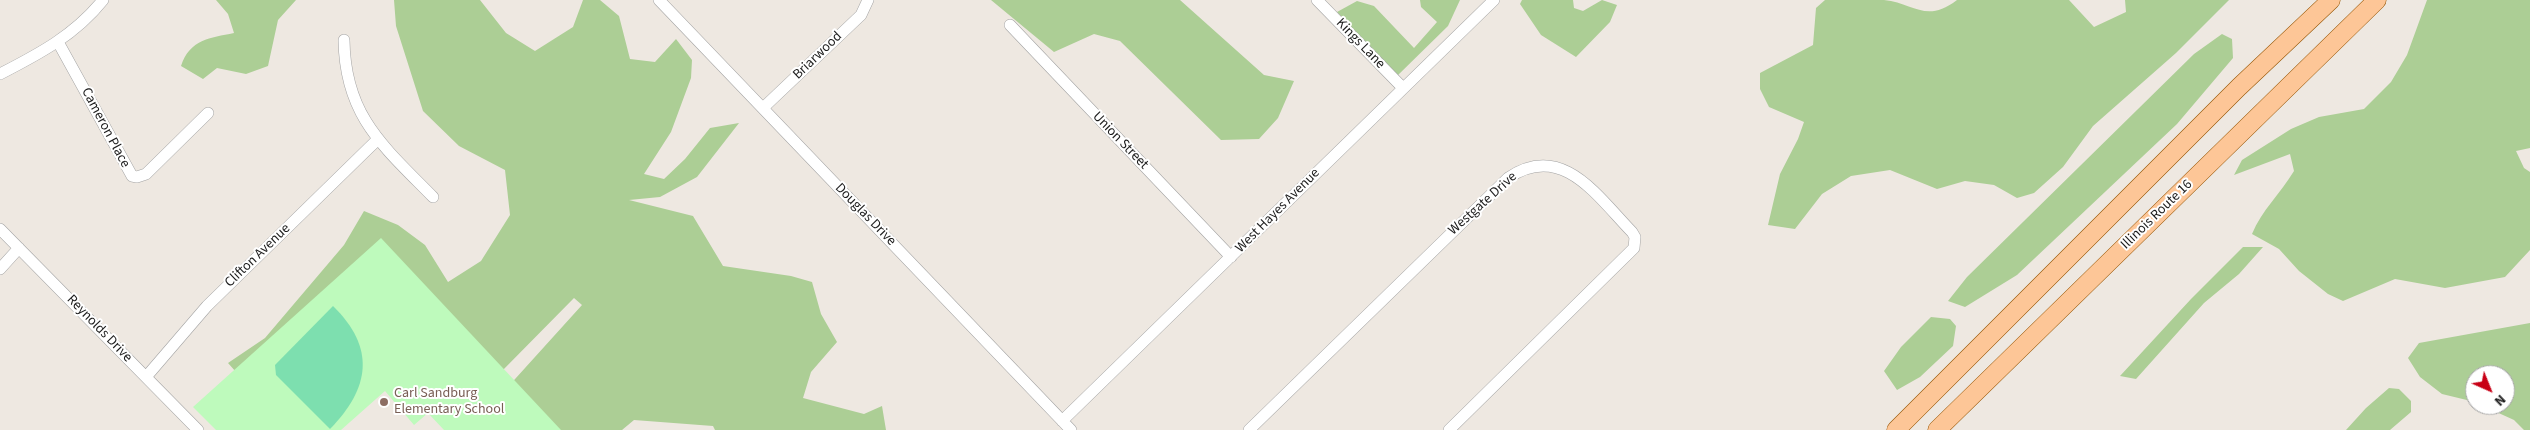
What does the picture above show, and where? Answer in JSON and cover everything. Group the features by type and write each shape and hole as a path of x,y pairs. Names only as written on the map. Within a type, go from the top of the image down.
{"main road":[{"path":"1896,430 2239,87 2331,0"},
{"name":"Illinois Route 16","path":"1937,430 2377,0"}],"street":[{"path":"0,74 58,42 78,27 103,0"},
{"name":"Douglas Drive","path":"659,0 1071,430"},
{"name":"Briarwood","path":"763,108 861,14 868,0"},
{"name":"Kings Lane","path":"1318,0 1403,88"},
{"name":"West Hayes Avenue","path":"1062,421 1494,0"},
{"name":"Union Street","path":"1010,25 1231,257"},
{"path":"344,40 349,86 362,117 377,140 433,197"},
{"name":"Cameron Place","path":"58,42 132,176 137,178 146,174 208,113"},
{"name":"Clifton Avenue","path":"146,377 207,306 377,140"},
{"name":"Westgate Drive","path":"1257,428 1508,178 1518,171 1540,165 1564,169 1584,182 1632,232 1635,237 1634,248 1449,430"},
{"name":"Reynolds Drive","path":"0,229 146,377 193,428"},
{"path":"0,269 19,248"}],"green space":[{"path":"216,0 296,0 278,20 268,66 246,74 217,68 203,79 181,66 185,57 195,45 202,41 234,33 228,14"},
{"path":"394,0 480,0 506,33 535,51 573,27 583,0 600,0 619,16 630,59 655,62 676,39 692,60 691,78 671,132 644,174 664,179 685,159 710,128 739,123 697,177 660,197 629,200 693,216 723,266 791,276 812,282 821,314 837,342 811,372 803,398 864,414 882,406 886,430 715,430 713,426 634,420 622,430 545,430 506,389 582,305 574,298 501,372 244,381 228,363 265,338 344,245 364,211 398,225 425,245 448,282 481,261 510,215 505,170 459,146 423,111 396,26"},
{"path":"991,0 1180,0 1264,75 1294,81 1278,118 1259,139 1221,140 1120,41 1094,34 1054,52"},
{"path":"1420,0 1460,0 1448,26 1396,77 1337,12 1357,1 1374,6 1414,48 1437,22 1421,7"},
{"path":"1522,0 1573,0 1574,8 1583,11 1602,0 1617,5 1610,22 1576,57 1541,35 1520,4"},
{"path":"1825,0 1884,0 1920,10 1937,11 1957,0 2069,0 2094,27 2126,12 2125,0 2229,0 2176,53 2093,126 2063,167 2034,193 2017,198 1994,185 1965,181 1937,189 1890,170 1851,176 1822,194 1795,229 1768,225 1780,174 1798,139 1804,122 1769,107 1760,89 1760,73 1813,45 1816,8"},
{"path":"2427,0 2530,0 2530,148 2516,151 2524,168 2530,172 2530,250 2505,277 2445,288 2395,279 2343,301 2328,294 2299,271 2279,249 2252,234 2261,217 2294,171 2290,154 2234,175 2242,160 2291,129 2319,117 2364,109 2391,82 2407,55"},
{"path":"2222,34 2232,39 2233,58 2177,124 2017,275 1965,307 1948,301 1967,277 2194,54"},
{"path":"381,238 561,430 444,430 428,413 414,425 385,391 341,430 216,430 193,407"},
{"path":"2243,247 2263,247 2239,274 2204,303 2136,379 2120,376 2191,299"},
{"path":"333,306 347,322 356,337 363,368 360,383 353,398 343,414 330,429 276,375 275,365"},
{"path":"1931,317 1950,319 1956,326 1953,346 1920,377 1897,390 1884,371 1901,347"},
{"path":"2530,323 2530,430 2524,430 2514,420 2503,415 2515,415 2515,365 2465,365 2465,400 2442,394 2420,377 2408,358 2419,343"},
{"path":"2389,388 2399,389 2411,401 2411,412 2390,430 2346,430 2366,408"}],"place":[{"name":"Carl Sandburg Elementary School","path":"384,402"}]}
